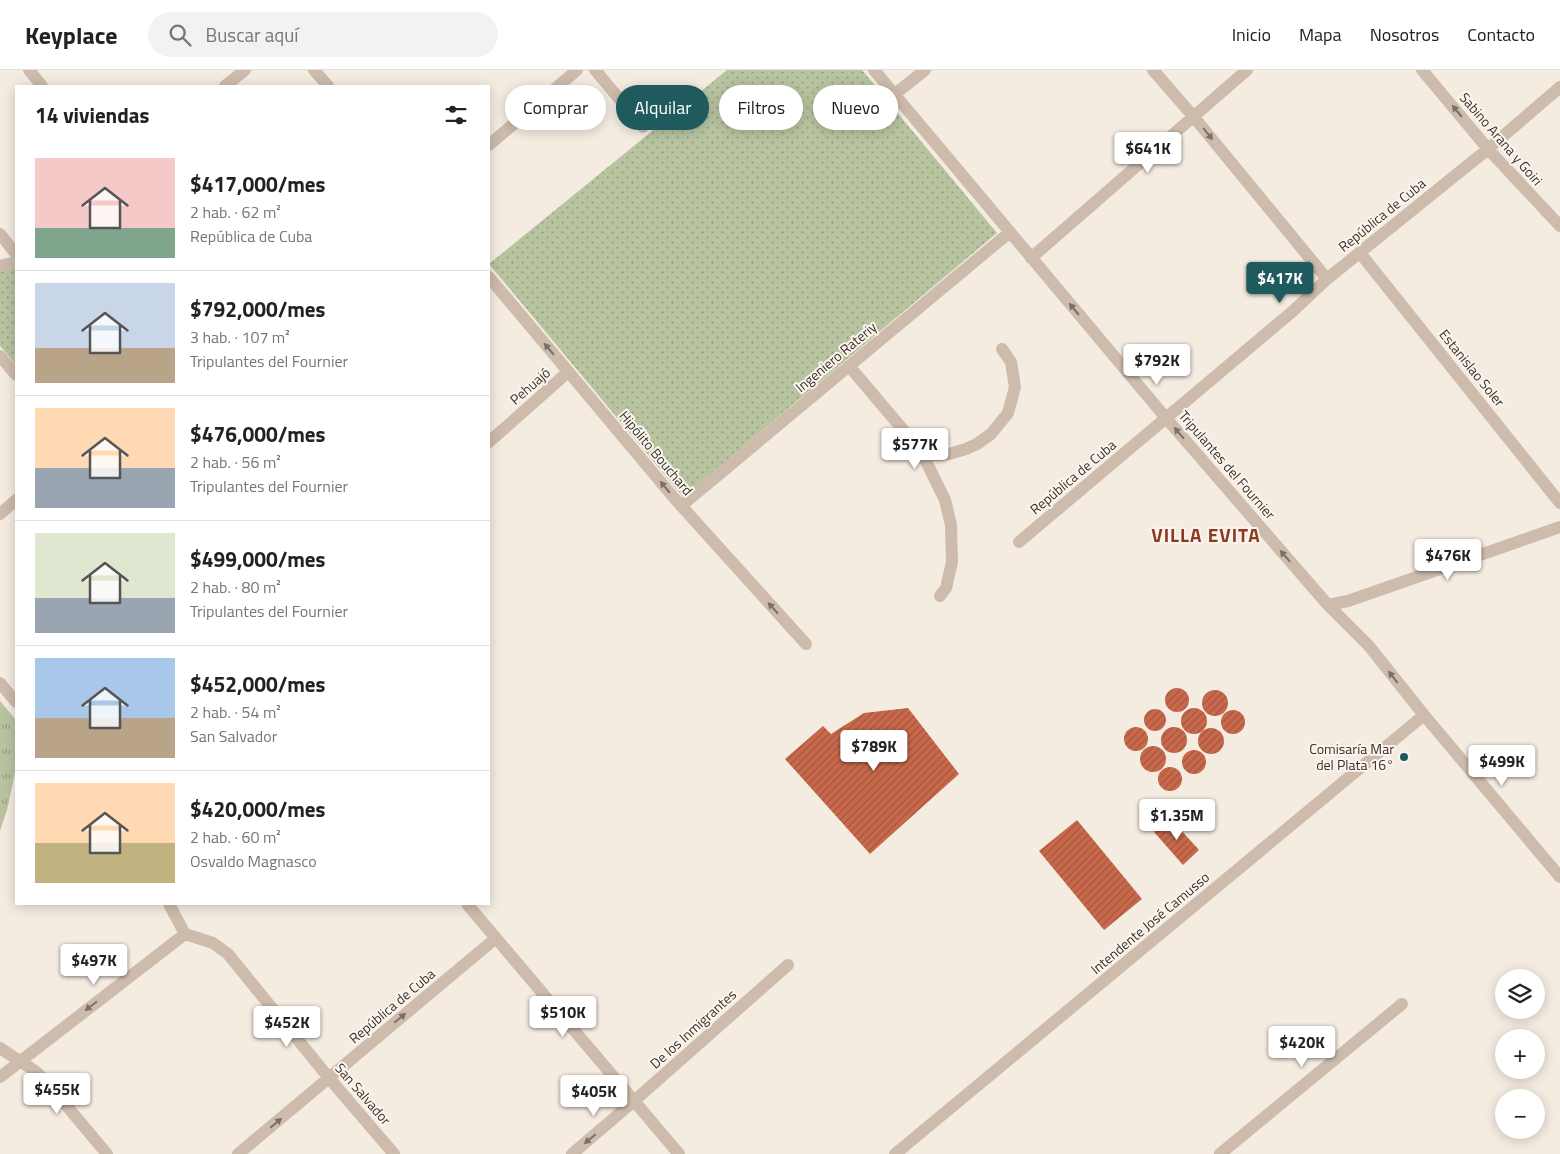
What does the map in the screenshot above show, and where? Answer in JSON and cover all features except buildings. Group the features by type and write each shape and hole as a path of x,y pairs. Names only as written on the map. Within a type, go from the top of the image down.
{"street":[{"path":"29,70 41,85"},
{"path":"226,85 245,70"},
{"path":"314,70 327,85"},
{"path":"490,144 578,70"},
{"path":"595,70 616,94"},
{"name":"Tripulantes del Fournier","path":"874,70 887,85"},
{"path":"898,92 925,70"},
{"path":"1153,70 1327,279"},
{"path":"1031,258 1247,70"},
{"name":"Sabino Arana y Goiri","path":"1422,70 1488,148 1560,226"},
{"name":"República de Cuba","path":"1018,542 1293,311 1327,279 1560,87"},
{"name":"Tripulantes del Fournier","path":"898,98 1166,418 1328,605 1369,646 1424,715 1560,877"},
{"name":"Ingeniero Rateriy","path":"681,506 1010,232"},
{"path":"0,234 15,253"},
{"name":"Estanislao Soler","path":"1360,253 1560,503"},
{"path":"0,266 15,262"},
{"name":"Hipólito Bouchard","path":"490,278 681,506 806,644"},
{"path":"921,450 935,455 949,454 978,444 991,434 1008,413 1015,387 1011,362 1002,349"},
{"path":"0,356 15,374"},
{"path":"849,366 921,450 945,500 951,525 951,569 946,588 940,596"},
{"name":"Pehuajó","path":"490,441 568,372"},
{"path":"0,514 15,501"},
{"path":"1328,605 1348,601 1560,527"},
{"path":"0,683 15,701"},
{"name":"Intendente José Camusso","path":"894,1154 1424,715"},
{"path":"0,1077 185,934 170,905"},
{"path":"468,905 679,1154"},
{"name":"San Salvador","path":"185,934 213,943 228,954 394,1154"},
{"name":"República de Cuba","path":"238,1154 496,938"},
{"name":"De los Inmigrantes","path":"572,1154 788,964"},
{"path":"1220,1154 1402,1004"},
{"path":"0,1048 35,1071 45,1080 107,1154"}],"green space":[{"path":"727,70 862,70 874,85 813,85 813,130 898,130 898,113 997,233 683,497 490,263 653,130 709,130 709,85"},
{"path":"15,266 15,364 0,346 0,270"},
{"path":"0,701 15,719 15,773 7,810 0,831"}],"place":[{"name":"Comisaría Mar del Plata 16°","path":"1404,757"}],"district":[{"name":"VILLA EVITA","path":"1206,535"}]}
